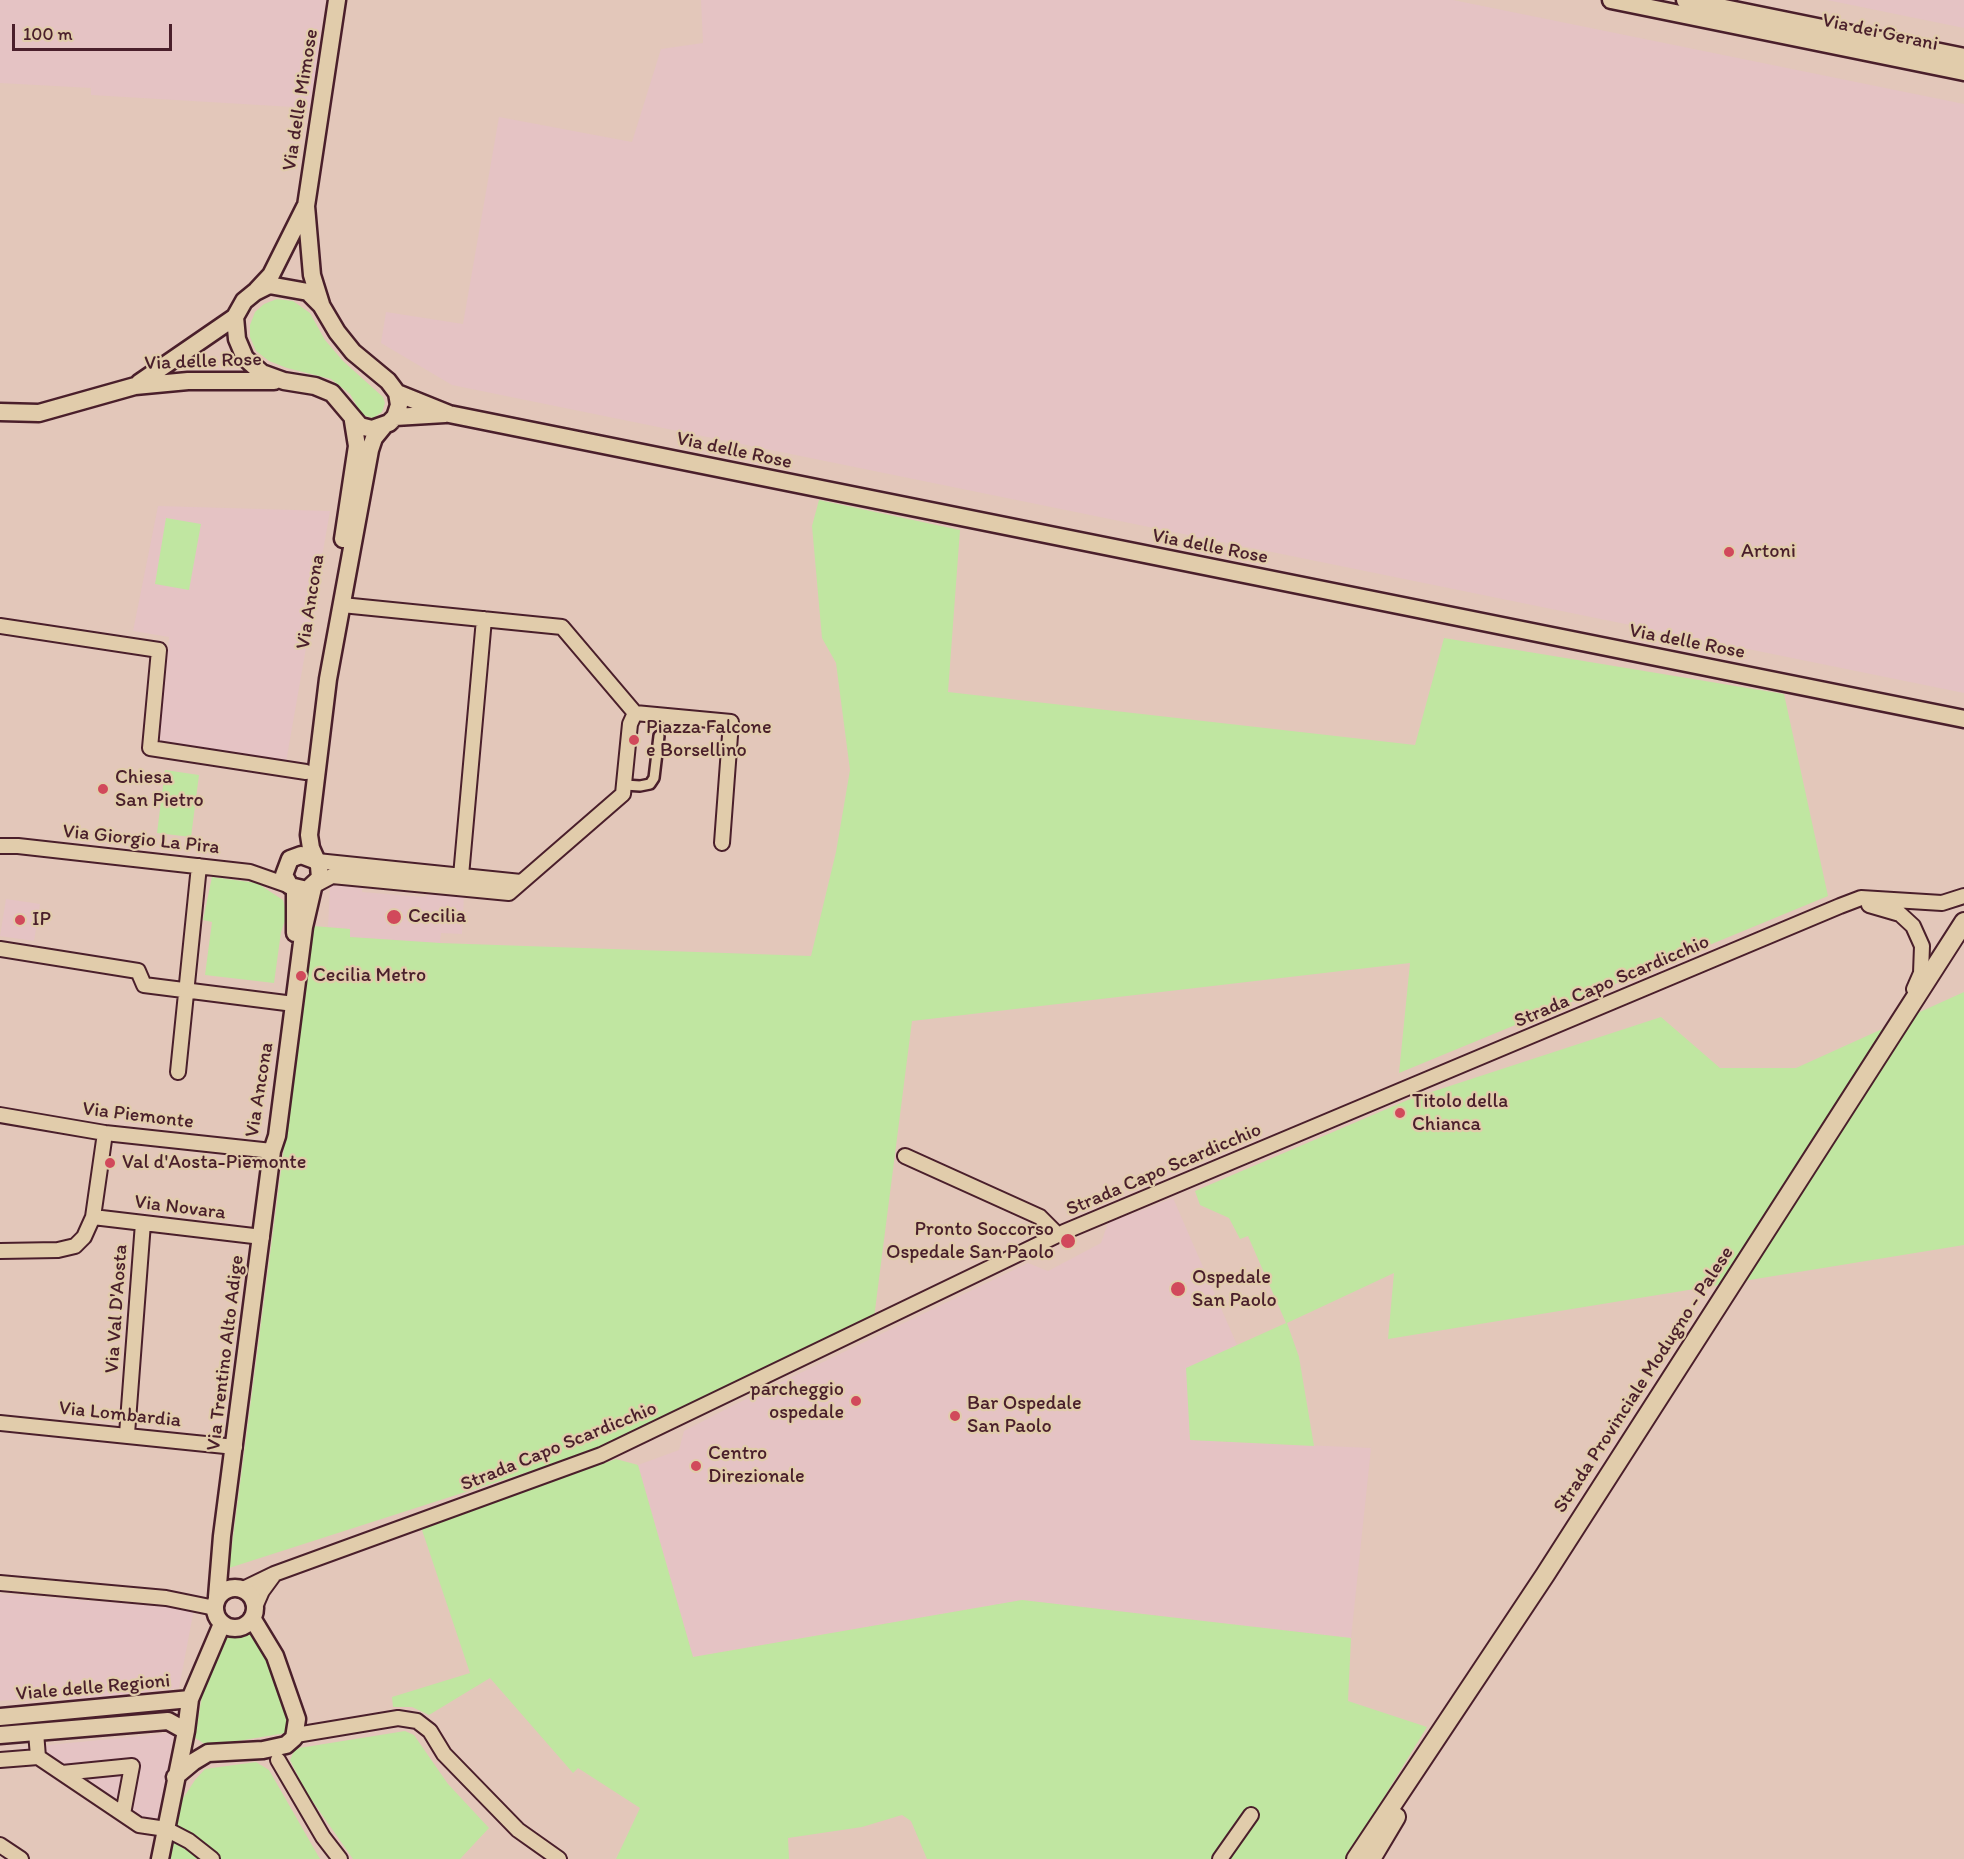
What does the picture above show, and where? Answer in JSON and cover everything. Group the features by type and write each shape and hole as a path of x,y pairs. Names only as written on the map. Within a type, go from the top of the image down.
{"main road":[{"name":"Strada Provinciale Modugno - Palese","path":"1356,1859 1545,1575 1964,922"},
{"name":"Strada Provinciale Modugno - Palese","path":"1371,1859 1422,1776 1564,1565 1964,945"}],"street":[{"name":"Via delle Mimose","path":"321,305 312,275 306,206 337,0"},
{"name":"Via dei Gerani","path":"1611,0 1964,72"},
{"name":"Via dei Gerani","path":"1685,0 1964,57"},
{"name":"Via delle Mimose","path":"255,292 271,275 306,206"},
{"path":"255,292 269,285 308,292 321,305 337,332 353,352 388,381 397,393 399,405 389,422"},
{"name":"Via delle Rose","path":"135,386 235,318 244,302 255,292"},
{"path":"235,318 237,339 245,358 262,373 284,381 315,386 332,393 353,421"},
{"name":"Via delle Rose","path":"135,386 188,381 284,381"},
{"path":"0,411 39,412 135,386"},
{"name":"Via delle Rose","path":"397,393 449,414 1964,719"},
{"name":"Via delle Rose","path":"353,421 366,428 389,422 449,414"},
{"name":"Via Ancona","path":"288,861 299,840 306,772 356,460 357,446 353,421"},
{"name":"Via Ancona","path":"316,861 309,836 328,679 370,450 374,438 389,422"},
{"path":"342,605 562,627 635,713 731,722 722,843"},
{"path":"461,876 484,619"},
{"path":"0,626 159,650 150,748 306,772"},
{"path":"260,874 292,887 307,890 332,876 509,892 623,794 630,724 635,713"},
{"path":"625,785 650,784 654,778 659,736"},
{"name":"Via Giorgio La Pira","path":"0,846 18,846 260,874"},
{"path":"0,859 18,846"},
{"path":"260,874 301,855 316,861 521,882"},
{"path":"288,861 284,875 292,887"},
{"path":"315,886 321,872 316,861"},
{"path":"178,1072 199,866"},
{"name":"Via Ancona","path":"272,1151 278,1136 304,927 315,886"},
{"name":"Via Ancona","path":"272,1151 269,1134 296,925 292,887"},
{"path":"1840,906 1861,898 1942,903 1964,896"},
{"path":"1840,906 1864,904 1883,908 1899,914 1912,926 1922,946 1921,973 1901,1023"},
{"name":"Strada Capo Scardicchio","path":"226,1601 274,1574 601,1455 1058,1235 1840,906"},
{"path":"0,950 138,971 144,985 286,1003"},
{"name":"Via Piemonte","path":"0,1116 105,1133 272,1151"},
{"path":"0,1251 58,1250 75,1246 84,1237 93,1217 105,1133"},
{"name":"Via Trentino Alto Adige","path":"272,1151 220,1560 226,1601 252,1597 254,1613 275,1656 297,1719 287,1747"},
{"path":"905,1156 1040,1217 1058,1235"},
{"name":"Via Novara","path":"93,1217 262,1237"},
{"name":"Via Val D'Aosta","path":"127,1434 142,1223"},
{"name":"Via Lombardia","path":"0,1423 236,1446"},
{"path":"226,1601 238,1628 254,1613 262,1591 274,1574"},
{"path":"0,1583 226,1601"},
{"path":"160,1859 186,1731 190,1699 226,1601"},
{"name":"Viale delle Regioni","path":"0,1717 190,1699"},
{"path":"186,1731 189,1742 197,1750 208,1753 287,1747 398,1718 417,1721 430,1731 444,1754 518,1830 559,1859"},
{"name":"Viale delle Regioni","path":"0,1735 168,1721 186,1731"},
{"path":"36,1732 38,1757"},
{"path":"287,1747 323,1837 340,1859"},
{"path":"175,1778 193,1762 208,1753"},
{"path":"0,1760 38,1757 139,1825 166,1829 189,1840 212,1859"},
{"path":"62,1773 132,1766 123,1814"},
{"path":"1220,1859 1251,1815"},
{"path":"0,1845 21,1859"}],"shaded area":[{"path":"0,0 326,0 310,108 91,95 91,88 0,83"},
{"path":"701,0 1453,0 1964,104 1964,693 452,385 381,343 386,312 463,324 499,117 632,142 661,49 703,43"},
{"path":"1827,0 1964,0 1964,28"},
{"path":"158,506 330,511 286,762 159,743 169,637 133,631"},
{"path":"330,886 362,887 362,892 424,897 433,893 464,895 462,934 441,933 440,943 350,937 350,929 328,927"},
{"name":"IP","path":"6,899 40,904 34,941 0,936"},
{"name":"Ospedale San Paolo","path":"1173,1198 1237,1345 1190,1440 1371,1448 1351,1638 1022,1600 693,1657 638,1465 679,1450 684,1431 732,1406 1028,1263 1048,1271 1101,1243 1108,1223"},
{"path":"0,1594 194,1609 179,1688 69,1702 69,1695 0,1701"},
{"path":"171,1733 174,1736 155,1838 19,1748"}],"green space":[{"path":"277,299 293,301 310,313 325,340 343,361 383,397 385,403 382,412 373,418 362,415 350,394 331,379 287,368 269,361 256,351 250,337 250,325 255,312 264,304"},
{"path":"819,500 960,530 948,692 1415,745 1444,638 1784,694 1828,896 1399,1073 1410,963 912,1021 874,1318 590,1452 229,1568 313,926 350,929 350,937 440,943 811,956 836,852 850,770 836,663 822,638 812,526"},
{"path":"166,518 201,524 189,590 155,584"},
{"path":"165,770 199,775 191,837 157,833"},
{"path":"212,877 257,883 283,900 287,915 281,932 274,983 205,975 212,922 203,920"},
{"path":"1964,992 1964,1245 1388,1339 1394,1273 1287,1323 1299,1357 1314,1446 1190,1440 1186,1368 1286,1323 1248,1236 1240,1239 1229,1218 1200,1205 1195,1191 1410,1099 1661,1017 1720,1068 1796,1068"},
{"path":"616,1459 638,1465 693,1657 1022,1600 1351,1638 1348,1701 1427,1727 1346,1859 927,1859 911,1821 902,1815 862,1827 788,1838 789,1859 616,1859 640,1808 578,1768 573,1773 490,1678 429,1715 412,1707 393,1707 392,1697 470,1673 421,1527"},
{"path":"252,1627 278,1683 291,1728 286,1733 208,1746 195,1738 206,1672 224,1631 240,1634"},
{"path":"405,1731 414,1735 448,1784 489,1828 460,1859 353,1859 306,1792 290,1760 294,1751 299,1748"},
{"path":"256,1762 269,1770 320,1859 170,1859 180,1803 195,1780 205,1769"}],"place":[{"name":"Artoni","path":"1729,552"},
{"name":"Piazza Falcone e Borsellino","path":"634,740"},
{"name":"Chiesa San Pietro","path":"103,789"},
{"name":"Cecilia","path":"394,917"},
{"name":"IP","path":"20,920"},
{"name":"Cecilia Metro","path":"301,976"},
{"name":"Titolo della Chianca","path":"1400,1113"},
{"name":"Val d'Aosta-Piemonte","path":"110,1163"},
{"name":"Pronto Soccorso Ospedale San Paolo","path":"1068,1241"},
{"name":"Ospedale San Paolo","path":"1178,1289"},
{"name":"parcheggio ospedale","path":"856,1401"},
{"name":"Bar Ospedale San Paolo","path":"955,1416"},
{"name":"Centro Direzionale","path":"696,1466"}]}
